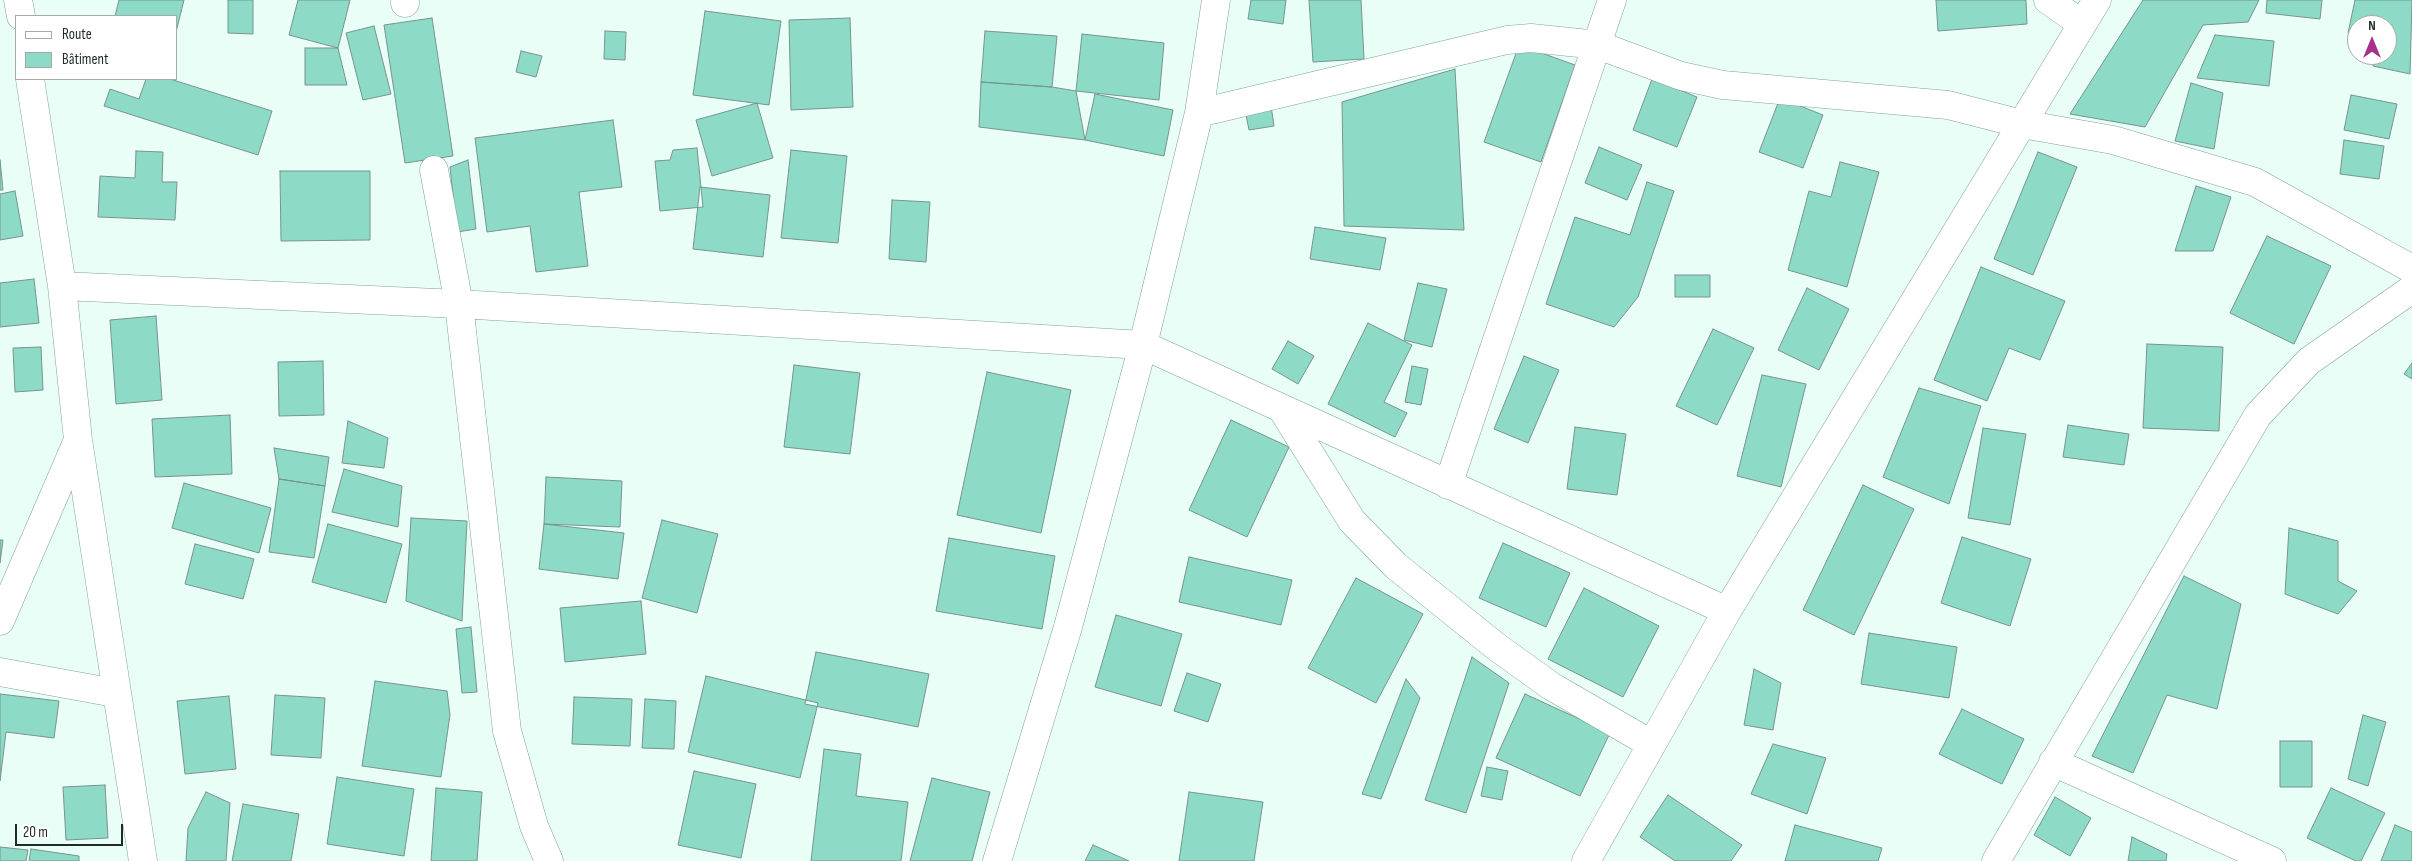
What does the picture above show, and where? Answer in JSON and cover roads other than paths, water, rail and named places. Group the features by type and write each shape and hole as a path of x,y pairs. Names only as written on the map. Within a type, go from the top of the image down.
{"street":[{"path":"18,0 20,15"},
{"path":"996,861 1068,627 1142,345 1199,112 1216,0"},
{"path":"1448,485 1612,0"},
{"path":"2048,0 2082,24"},
{"path":"1586,861 1727,611 2097,0"},
{"path":"1199,112 1507,40 1531,38 1598,45 1681,76 1723,85 1948,105 2022,124 2113,140 2255,182 2412,269"},
{"path":"30,80 62,286 78,440 116,693 144,861"},
{"path":"434,170 459,304 507,731 534,826 549,861"},
{"path":"62,286 459,304 1142,345 1727,611"},
{"path":"1996,861 2258,415 2309,361 2412,289"},
{"path":"1282,409 1352,521 1396,566 1498,648 1551,686 1651,744"},
{"path":"0,622 78,440"},
{"path":"0,672 116,693"},
{"path":"2053,762 2272,861"}]}
